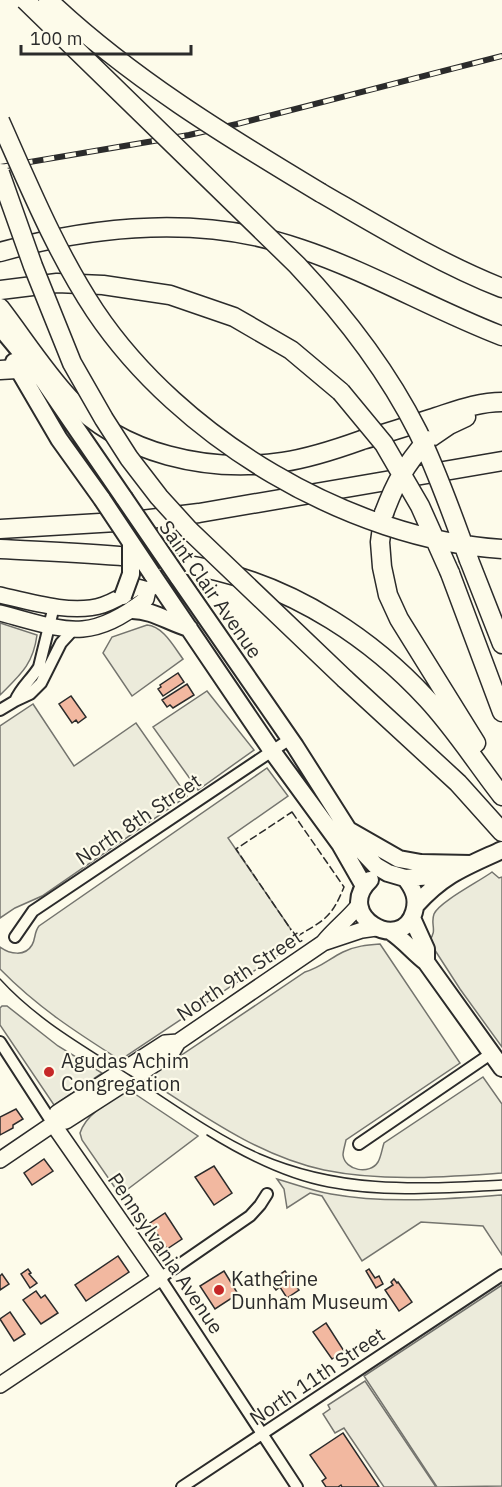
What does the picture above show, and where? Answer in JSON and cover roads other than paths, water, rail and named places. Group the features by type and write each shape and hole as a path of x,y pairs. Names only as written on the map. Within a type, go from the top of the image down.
{"highway":[{"path":"25,0 297,266 326,296 358,335 385,373 418,431 445,493 502,644"},
{"path":"48,0 106,50 176,101 321,193 457,269 502,288"},
{"path":"0,121 63,259 96,313 134,360 170,397 211,433 264,470 321,500 372,521 438,539 502,549"},
{"path":"0,173 33,266 72,363 104,420 129,458 159,497 189,530 458,783 502,832"},
{"path":"0,252 38,242 130,228 193,229 243,234 300,248 502,336"},
{"path":"2,290 57,283 103,285 170,295 234,317 291,350 341,392 384,444 420,506 450,573 502,712"},
{"path":"0,308 69,398 89,416 115,436 151,450 185,459 217,464 248,465 285,462 323,453 464,408 489,402 502,404"},
{"path":"9,370 39,374"},
{"path":"502,404 449,425 427,440 409,461 395,484 384,513 380,542 388,595 399,619 497,776 502,788"},
{"path":"0,529 133,521 199,513 502,460"},
{"path":"0,549 160,561 217,571 263,586 298,602 342,626 383,657 427,699 502,796"}],"main road":[{"name":"Saint Clair Avenue","path":"0,327 39,374 159,551 160,580"},
{"name":"Saint Clair Avenue","path":"0,338 9,370 131,543 160,580 189,628 272,751 340,844 364,886"},
{"path":"128,603 131,543"},
{"name":"Saint Clair Avenue","path":"160,580 199,609 290,739 361,850 376,866 388,873"},
{"path":"0,613 72,631 112,622 137,588 160,580"},
{"path":"0,595 54,606 83,608 128,603 154,612 171,623 189,628"},
{"path":"350,830 399,859 471,864"},
{"path":"383,930 403,928 429,891 448,875 502,850"},
{"path":"448,875 405,878 388,873 373,878 364,886 359,905 365,919 404,940 426,962 502,1068"},
{"path":"405,878 415,891 414,912 426,949 426,962"},
{"name":"North 9th Street","path":"323,943 359,905"},
{"name":"North 9th Street","path":"0,1160 53,1124 66,1121 161,1060 172,1052 178,1042 323,943 362,930 383,930"},
{"name":"Pennsylvania Avenue","path":"53,1124 160,1278"},
{"path":"0,1385 160,1278"}],"street":[{"path":"15,700 21,688 39,668 54,606"},
{"path":"0,710 30,694 41,683 61,643 72,631"},
{"name":"North 8th Street","path":"15,937 33,910 290,739"},
{"name":"Pennsylvania Avenue","path":"0,1042 53,1124"},
{"path":"359,1144 492,1053"},
{"path":"160,1278 250,1216 267,1194"},
{"name":"North 11th Street","path":"182,1487 502,1275"},
{"name":"Pennsylvania Avenue","path":"160,1278 297,1487"}],"tram line":[{"path":"0,979 14,994 62,1032 210,1128 260,1154 290,1165 350,1179 409,1183 502,1180"},
{"path":"207,1135 265,1167 296,1179 328,1187 393,1194 502,1190"}],"railway":[{"path":"0,167 189,135 502,56"}],"place":[{"name":"Agudas Achim Congregation","path":"49,1072"},
{"name":"Katherine Dunham Museum","path":"219,1290"}]}
